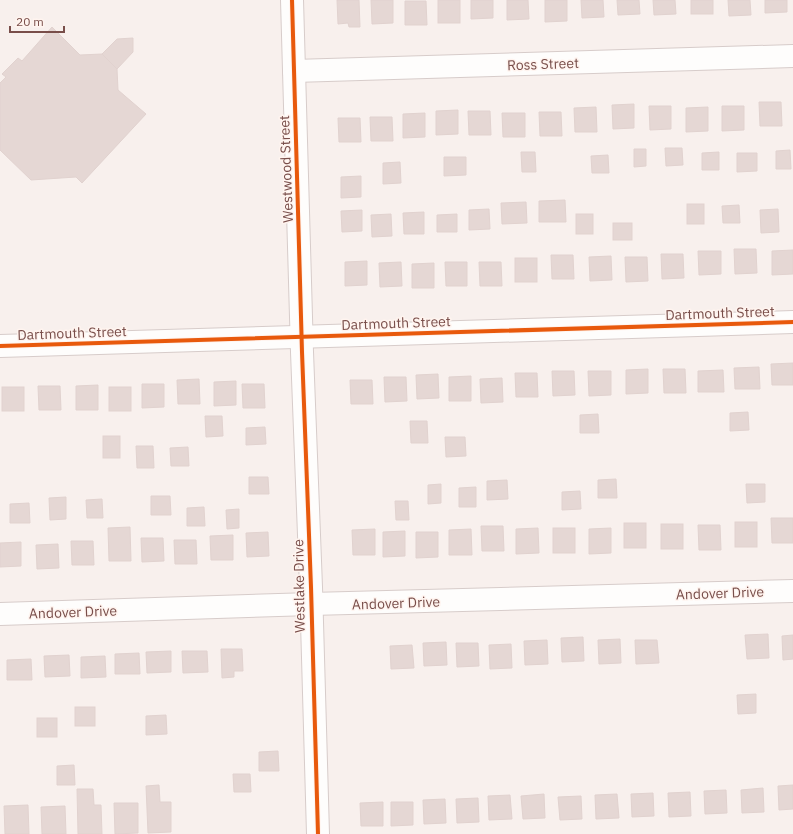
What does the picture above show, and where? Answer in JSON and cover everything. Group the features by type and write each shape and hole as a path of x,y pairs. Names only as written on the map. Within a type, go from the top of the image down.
{"street":[{"name":"Westwood Street","path":"292,0 302,337"},
{"name":"Ross Street","path":"294,71 793,56"},
{"name":"Dartmouth Street","path":"0,346 793,322"},
{"name":"Westlake Drive","path":"302,337 311,579 318,834"},
{"name":"Andover Drive","path":"0,614 793,591"}],"building":[{"path":"337,0 359,0 360,27 349,27 348,23 338,24"},
{"path":"371,0 393,0 393,23 372,24"},
{"path":"438,0 460,0 460,23 438,23"},
{"path":"471,0 493,0 493,18 471,19"},
{"path":"507,0 528,0 529,19 507,20"},
{"path":"545,0 567,0 567,21 545,22"},
{"path":"581,0 603,0 604,17 582,18"},
{"path":"617,0 639,0 640,14 618,15"},
{"path":"653,0 675,0 676,14 654,15"},
{"path":"691,0 713,0 713,14 691,14"},
{"path":"728,0 750,0 751,15 729,16"},
{"path":"765,0 787,0 787,12 765,13"},
{"path":"405,1 426,1 427,25 405,25"},
{"path":"52,27 80,55 102,54 117,69 118,90 146,114 82,183 76,177 31,180 0,150 0,83 6,77 2,74 18,58 22,61"},
{"path":"133,38 133,52 117,69 102,54 117,39"},
{"path":"759,102 781,102 782,126 760,126"},
{"path":"634,104 634,128 613,129 612,105"},
{"path":"649,106 671,106 671,129 650,130"},
{"path":"722,106 744,106 744,130 722,131"},
{"path":"596,107 597,132 575,132 574,108"},
{"path":"708,107 708,131 686,132 686,108"},
{"path":"458,110 458,134 436,135 436,111"},
{"path":"468,111 490,111 491,135 469,135"},
{"path":"539,112 561,112 562,136 540,136"},
{"path":"425,113 425,137 403,138 403,114"},
{"path":"502,113 525,113 525,137 503,137"},
{"path":"370,117 392,117 393,141 371,141"},
{"path":"338,118 360,118 361,142 339,142"},
{"path":"665,148 682,148 683,165 666,166"},
{"path":"634,149 646,149 646,166 634,167"},
{"path":"790,150 791,169 776,169 776,151"},
{"path":"521,152 535,152 536,172 522,172"},
{"path":"719,152 719,170 702,170 702,153"},
{"path":"737,153 757,153 757,171 737,172"},
{"path":"608,155 609,173 592,173 591,156"},
{"path":"444,157 466,157 466,175 444,176"},
{"path":"400,162 401,183 383,184 383,163"},
{"path":"361,176 361,197 341,198 341,177"},
{"path":"565,200 566,222 539,222 539,201"},
{"path":"526,202 527,223 502,224 501,203"},
{"path":"687,204 704,204 704,224 687,224"},
{"path":"739,205 740,223 723,223 722,206"},
{"path":"489,209 490,229 469,230 469,210"},
{"path":"778,209 779,232 761,233 760,210"},
{"path":"362,210 362,231 342,232 341,211"},
{"path":"424,212 424,234 404,234 403,213"},
{"path":"391,214 392,236 372,237 371,215"},
{"path":"457,214 457,232 437,232 437,215"},
{"path":"576,214 593,214 593,234 576,234"},
{"path":"613,223 632,223 632,240 613,240"},
{"path":"734,249 756,249 757,273 735,274"},
{"path":"793,250 793,274 772,275 772,251"},
{"path":"698,251 721,251 721,274 699,275"},
{"path":"661,254 683,254 684,278 662,279"},
{"path":"551,255 573,255 574,279 552,279"},
{"path":"611,256 612,280 590,281 589,257"},
{"path":"625,257 647,257 648,281 626,282"},
{"path":"515,258 537,258 537,282 515,282"},
{"path":"367,261 367,285 345,286 345,262"},
{"path":"401,262 402,286 380,287 379,263"},
{"path":"445,262 467,262 467,286 446,286"},
{"path":"479,262 501,262 502,286 480,286"},
{"path":"434,263 434,288 412,288 412,264"},
{"path":"793,363 793,385 772,385 771,364"},
{"path":"759,367 760,389 735,389 734,368"},
{"path":"648,369 648,393 626,394 626,370"},
{"path":"663,369 685,369 686,393 664,393"},
{"path":"723,370 724,392 698,392 698,371"},
{"path":"552,371 574,371 575,395 553,396"},
{"path":"588,371 611,371 611,395 589,396"},
{"path":"515,373 537,373 538,397 516,397"},
{"path":"438,374 439,398 417,399 416,375"},
{"path":"471,376 471,401 449,401 449,377"},
{"path":"384,377 406,377 407,401 385,402"},
{"path":"502,378 503,402 481,403 480,379"},
{"path":"199,379 200,404 178,404 177,380"},
{"path":"350,380 372,380 373,404 351,404"},
{"path":"236,381 236,405 214,406 214,382"},
{"path":"142,384 164,384 164,407 142,408"},
{"path":"242,384 264,384 265,408 243,408"},
{"path":"98,385 98,410 76,410 76,386"},
{"path":"38,386 60,386 61,410 39,410"},
{"path":"2,387 24,387 24,411 2,411"},
{"path":"109,387 131,387 131,411 109,411"},
{"path":"748,412 749,430 730,431 730,413"},
{"path":"598,414 599,433 580,433 580,415"},
{"path":"205,416 222,416 223,436 206,437"},
{"path":"410,421 427,421 428,443 411,443"},
{"path":"265,427 266,444 246,445 246,428"},
{"path":"103,436 120,436 120,458 103,458"},
{"path":"445,437 465,437 466,456 446,457"},
{"path":"136,446 153,446 154,468 137,468"},
{"path":"188,447 189,466 171,466 170,448"},
{"path":"249,477 268,477 269,494 249,494"},
{"path":"616,479 617,498 598,498 598,480"},
{"path":"507,480 508,499 487,500 487,481"},
{"path":"441,484 441,503 428,504 428,485"},
{"path":"746,484 765,484 765,502 747,503"},
{"path":"476,487 476,507 459,507 459,488"},
{"path":"580,491 581,509 562,510 562,492"},
{"path":"151,496 170,496 171,515 151,515"},
{"path":"66,497 66,519 50,520 49,498"},
{"path":"102,499 103,518 87,518 86,500"},
{"path":"395,501 408,501 409,520 396,520"},
{"path":"29,503 30,523 10,523 10,504"},
{"path":"204,507 205,526 187,526 187,508"},
{"path":"239,509 239,528 227,529 226,510"},
{"path":"771,518 793,518 793,543 772,543"},
{"path":"735,522 757,522 757,547 735,547"},
{"path":"624,523 646,523 646,548 624,548"},
{"path":"661,524 683,524 683,549 661,549"},
{"path":"698,525 720,525 721,550 699,550"},
{"path":"481,526 503,526 504,551 482,551"},
{"path":"130,527 131,561 109,561 108,528"},
{"path":"538,528 539,553 516,554 516,529"},
{"path":"553,528 575,528 575,553 553,553"},
{"path":"611,528 611,553 589,554 589,529"},
{"path":"375,529 375,555 353,555 352,530"},
{"path":"471,529 472,555 449,555 449,530"},
{"path":"405,531 405,556 383,557 383,532"},
{"path":"268,532 269,556 247,557 246,533"},
{"path":"416,532 438,532 438,557 416,558"},
{"path":"233,535 233,560 211,560 210,536"},
{"path":"141,538 163,538 164,561 142,562"},
{"path":"174,540 196,540 197,564 175,564"},
{"path":"71,541 93,541 94,565 72,565"},
{"path":"21,542 21,566 0,567 0,543"},
{"path":"58,544 59,568 37,569 36,545"},
{"path":"768,634 769,658 747,659 745,635"},
{"path":"793,635 793,659 783,660 782,636"},
{"path":"583,637 584,661 562,662 561,638"},
{"path":"620,639 621,663 599,664 598,640"},
{"path":"547,640 548,664 525,665 524,641"},
{"path":"635,640 657,640 659,663 636,664"},
{"path":"446,642 447,665 424,666 423,643"},
{"path":"456,643 478,643 479,666 457,667"},
{"path":"511,644 512,668 490,669 489,645"},
{"path":"412,645 414,668 391,669 390,646"},
{"path":"221,649 242,649 243,671 234,671 234,677 222,678"},
{"path":"171,651 171,672 147,673 146,652"},
{"path":"182,651 207,651 208,672 183,673"},
{"path":"139,653 140,674 115,674 115,654"},
{"path":"69,655 70,676 45,677 44,656"},
{"path":"105,656 106,677 81,678 81,657"},
{"path":"31,659 32,680 7,680 7,660"},
{"path":"756,694 756,713 738,714 737,695"},
{"path":"75,707 95,707 95,726 75,726"},
{"path":"166,715 167,734 146,735 146,716"},
{"path":"37,718 57,718 57,737 37,737"},
{"path":"278,751 279,771 259,771 259,752"},
{"path":"74,765 75,785 57,785 57,766"},
{"path":"233,774 250,774 251,792 234,792"},
{"path":"159,785 160,802 171,802 171,832 148,833 146,786"},
{"path":"793,785 793,809 779,810 778,786"},
{"path":"763,788 764,812 742,813 741,790"},
{"path":"77,789 93,789 94,805 101,805 102,834 78,834"},
{"path":"726,790 727,813 705,814 704,791"},
{"path":"690,792 691,816 669,817 668,793"},
{"path":"653,793 654,816 632,817 631,794"},
{"path":"544,794 545,818 523,819 521,796"},
{"path":"617,794 619,818 596,819 595,795"},
{"path":"510,795 512,819 489,820 488,796"},
{"path":"581,796 582,819 560,820 558,797"},
{"path":"478,798 479,822 457,823 456,799"},
{"path":"445,799 446,823 424,824 423,800"},
{"path":"383,802 383,826 361,826 360,803"},
{"path":"391,802 413,802 413,825 391,826"},
{"path":"114,803 138,803 138,833 115,834"},
{"path":"28,805 29,834 5,834 4,806"},
{"path":"65,806 66,834 42,834 41,807"}],"cycle path":[{"path":"292,0 318,834"},
{"path":"0,346 793,322"}]}
